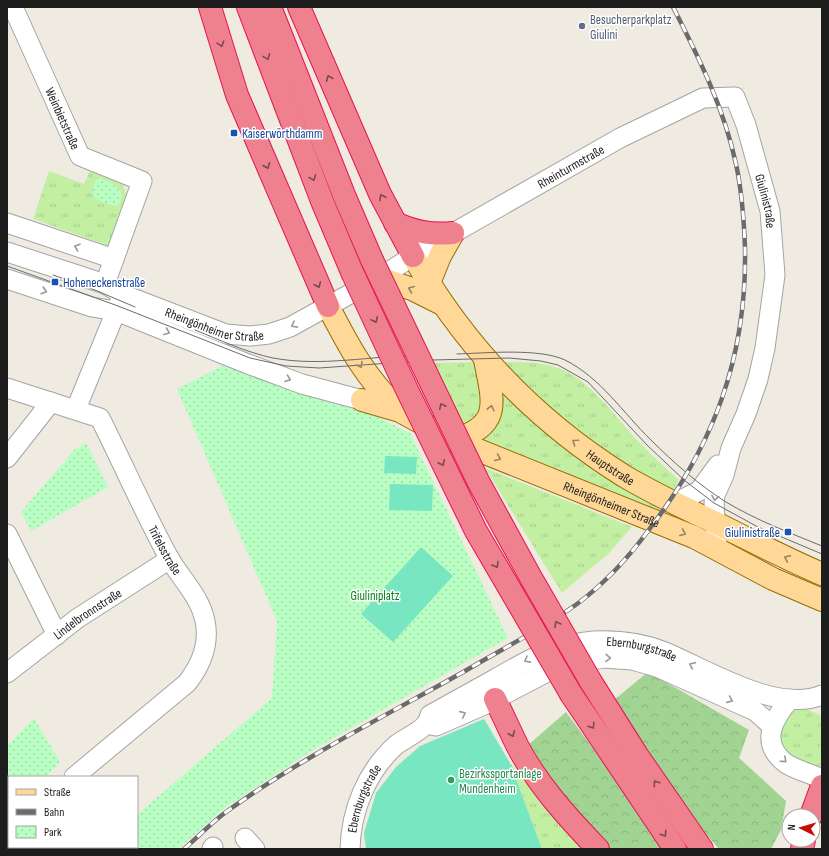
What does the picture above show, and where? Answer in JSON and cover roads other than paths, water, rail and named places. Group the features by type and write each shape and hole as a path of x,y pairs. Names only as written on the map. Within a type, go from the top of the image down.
{"highway":[{"path":"210,7 237,95 328,306"},
{"path":"248,7 322,201 352,272 407,390 473,524 571,694 675,849"},
{"path":"270,7 344,195 375,269 478,481 530,576 591,682 637,755 702,849"},
{"path":"299,7 358,145 395,223 413,256"},
{"path":"395,223 412,230 432,235 453,233"},
{"path":"495,689 519,748 534,772 562,810 598,849"},
{"path":"814,808 822,786"}],"main road":[{"path":"429,283 440,256 453,233"},
{"path":"413,256 442,304"},
{"path":"375,269 442,304"},
{"name":"Hauptstraße","path":"442,304 485,359 510,386 556,429 626,477 715,523 822,574"},
{"path":"328,306 362,368 382,394 400,411"},
{"path":"453,440 469,436 484,425 492,409 493,398 485,359"},
{"path":"362,400 400,411"},
{"name":"Rheingönheimer Straße","path":"400,411 453,440 670,527 717,548 773,579 822,600"}],"street":[{"name":"Weinbietstraße","path":"13,7 80,156 142,181 105,284"},
{"name":"Rheinturmstraße","path":"413,256 627,134 703,98 735,97"},
{"name":"Giulinistraße","path":"717,548 715,494 724,475 733,443 758,379 765,348 775,275 770,211 746,125 735,97"},
{"path":"7,223 114,259"},
{"name":"Rheingönheimer Straße","path":"7,252 105,284 119,303 268,372 302,384 362,400"},
{"name":"Rheingönheimer Straße","path":"7,279 92,307 119,303 226,334 250,336 269,334 290,327 328,306 375,269 413,256"},
{"path":"76,409 119,303"},
{"name":"Trifelsstraße","path":"7,388 100,418 170,559 201,606 206,622 207,639 204,656 197,671 187,683 75,776"},
{"path":"7,458 51,402"},
{"name":"Giulinistraße","path":"675,503 699,491 733,443"},
{"path":"7,534 57,634"},
{"name":"Lindelbronnstraße","path":"7,673 78,618 170,559"},
{"name":"Ebernburgstraße","path":"350,849 351,834 357,808 373,771 396,746 426,724 436,726 495,689 538,654 552,649 582,642 610,641 633,644 663,651 750,690 790,699 818,699"},
{"name":"Ebernburgstraße","path":"495,689 531,679 562,666 594,659 620,659 643,662 755,711 772,726"},
{"path":"790,699 776,716 772,726 773,748 785,763 822,779"}],"tram line":[{"path":"7,266 118,306 250,358 286,366 319,368 433,360 509,358 541,361 558,365 588,382 647,445 684,480 714,503 758,527 822,554"},
{"path":"53,275 95,290 135,307"},
{"path":"195,330 233,346 273,358 328,361 419,355"},
{"path":"457,354 512,352 541,354 554,356 565,360 590,376 660,449 706,488 726,502 749,515 822,546"}],"railway":[{"path":"184,849 226,812 255,792 344,738 522,639 577,604 606,579 632,551 671,499 691,466 708,432 722,398 733,363 740,326 744,288 745,248 741,196 731,143 710,84 673,7"}],"place":[{"name":"Besucherparkplatz Giulini","path":"582,26"},
{"name":"Kaiserwörthdamm","path":"234,133"},
{"name":"Hoheneckenstraße","path":"55,282"},
{"name":"Giulinistraße","path":"788,532"},
{"name":"Bezirkssportanlage Mundenheim","path":"451,780"}],"park label":[{"name":"Giuliniplatz","path":"375,595"}]}
